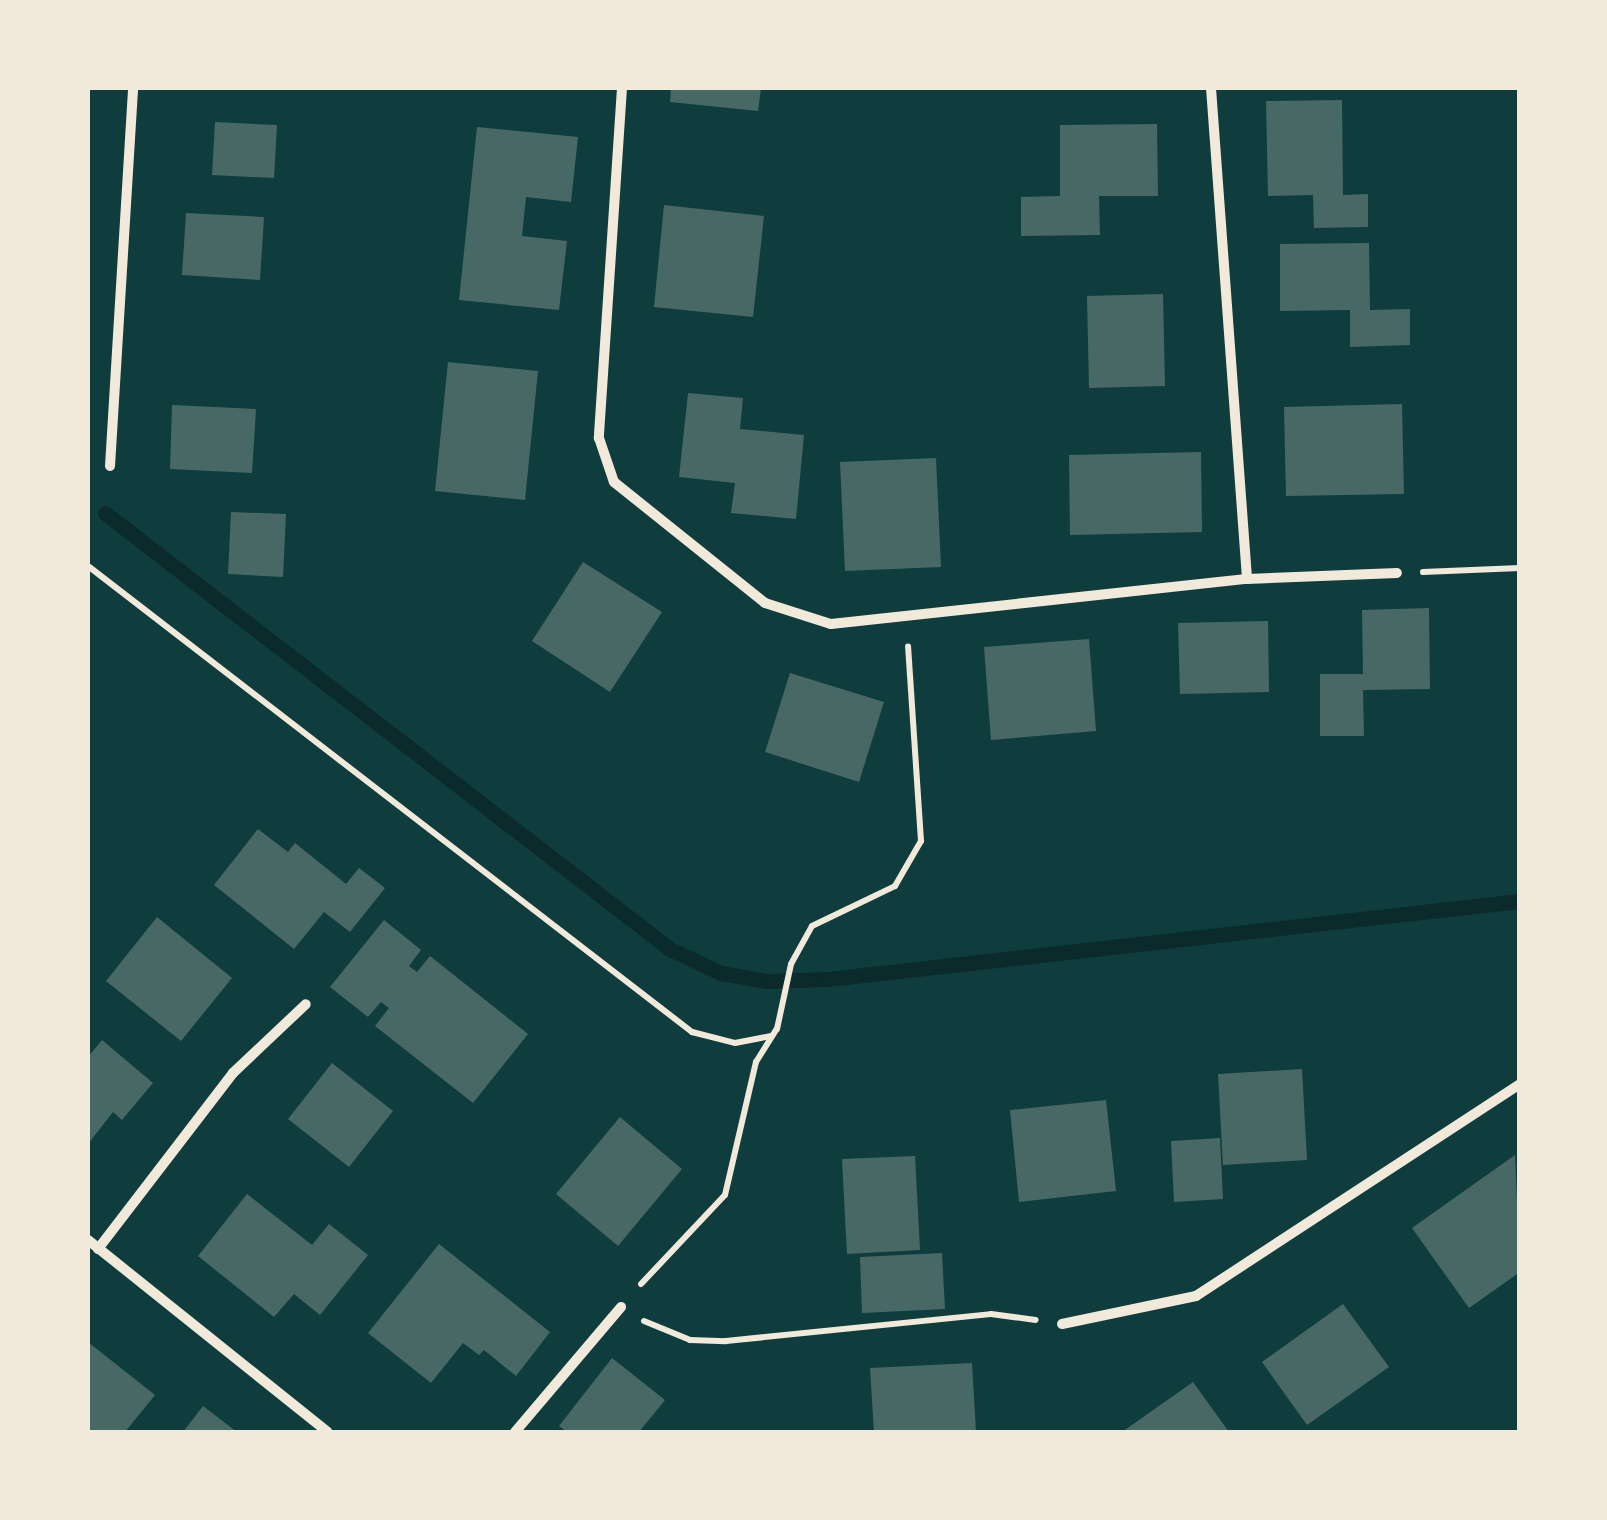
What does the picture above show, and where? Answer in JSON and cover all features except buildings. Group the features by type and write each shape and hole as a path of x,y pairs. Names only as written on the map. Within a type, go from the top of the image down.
{"street":[{"path":"110,466 133,88"},
{"path":"622,88 598,438 614,482 765,603 832,624 906,620 1248,579 1397,573"},
{"path":"1212,88 1248,579"},
{"path":"98,1249 233,1073 306,1004"},
{"path":"1062,1324 1196,1296 1520,1084"},
{"path":"88,1240 328,1432"},
{"path":"515,1432 621,1308"}],"path":[{"path":"88,566 679,1023 734,1043 772,1036"},
{"path":"1397,573 1520,568"},
{"path":"906,620 920,841 895,886 812,926 791,964 772,1036 756,1062 725,1195 621,1308 690,1340 990,1314 1062,1324"}],"waterway":[{"path":"105,513 670,949 721,973 767,981 828,979 1520,901"}]}
